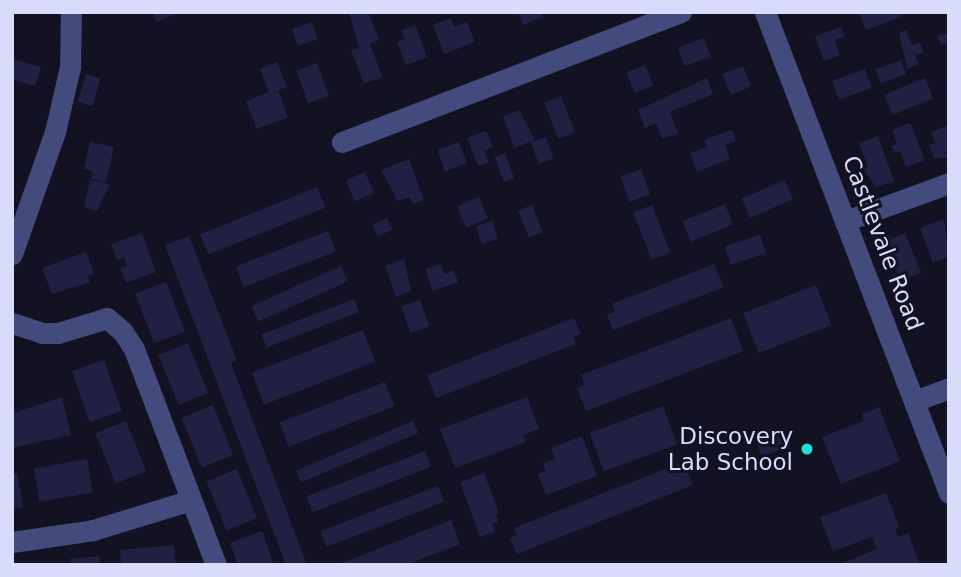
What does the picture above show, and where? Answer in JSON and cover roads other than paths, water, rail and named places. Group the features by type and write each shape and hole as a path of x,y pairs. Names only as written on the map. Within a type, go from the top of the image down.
{"street":[{"path":"12,254 55,132 70,67 71,12"},
{"path":"342,142 681,12"},
{"name":"Castlevale Road","path":"765,12 848,220 949,493"},
{"path":"848,220 949,183"},
{"path":"12,323 42,333 58,332 107,318 123,332 134,349 216,565"},
{"path":"914,401 949,388"},
{"path":"12,542 93,530 191,500"}],"place":[{"name":"Discovery Lab School","path":"807,449"}]}
